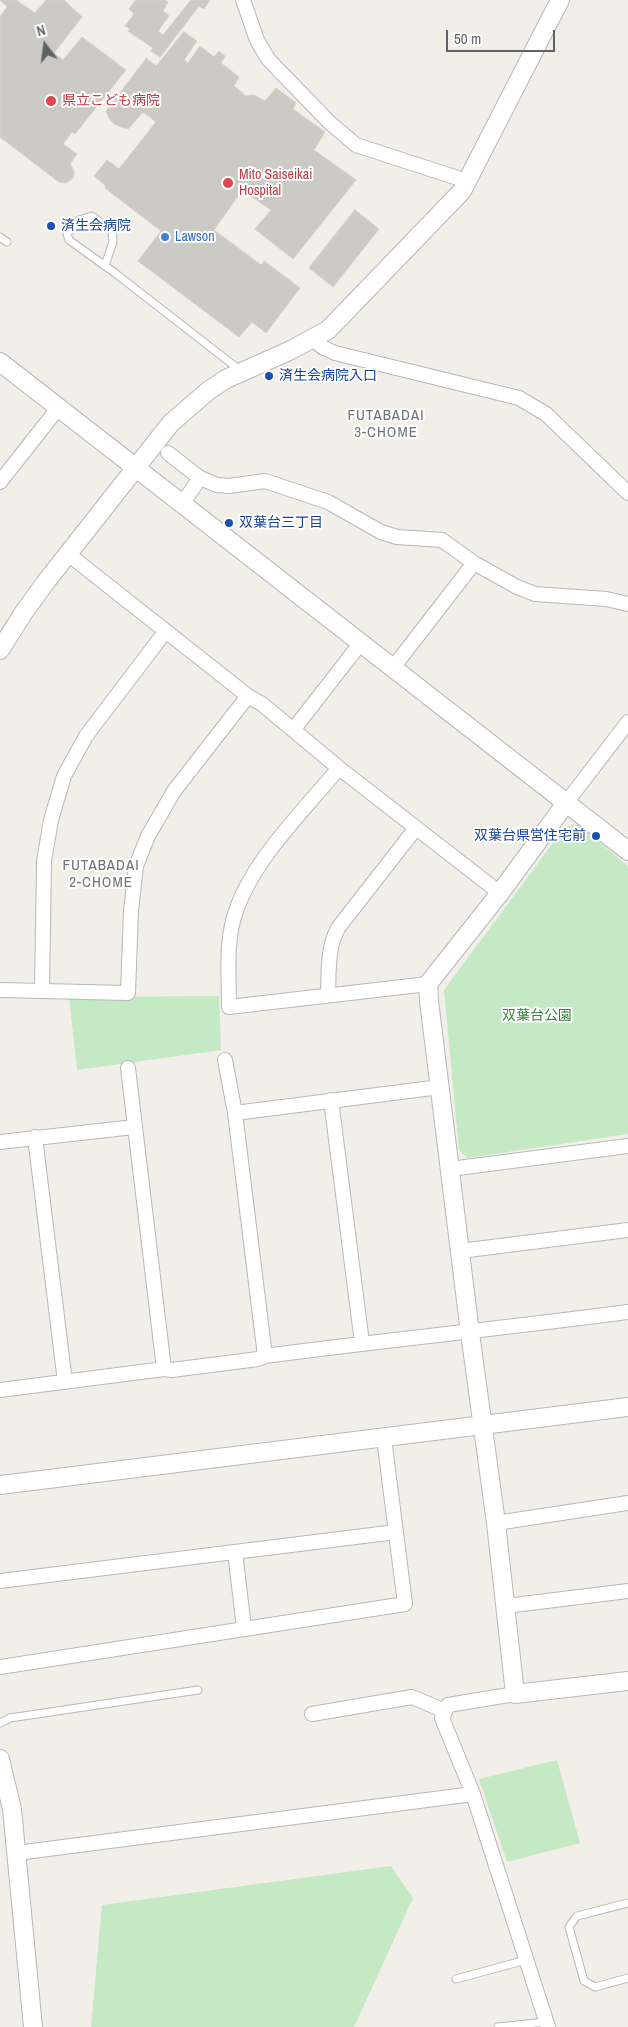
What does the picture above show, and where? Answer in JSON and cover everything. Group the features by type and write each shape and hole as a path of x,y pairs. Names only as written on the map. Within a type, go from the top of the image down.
{"street":[{"path":"243,0 258,40 268,59 329,122 356,145 467,181"},
{"path":"0,650 24,612 171,422 208,391 241,371 328,330 455,198 467,181 560,0"},
{"path":"312,339 335,353 519,398 546,414 628,493"},
{"path":"0,362 628,852"},
{"path":"0,482 59,408"},
{"path":"168,453 200,478 217,485 229,486 265,480 328,502 381,532 397,537 442,540 474,563 517,587 535,594 606,598 628,604"},
{"path":"182,504 200,478"},
{"path":"68,554 248,696 262,704 339,768 500,893"},
{"path":"392,669 474,563"},
{"path":"42,990 44,861 51,820 64,776 86,736 166,632"},
{"path":"293,730 360,644"},
{"path":"0,990 128,993 131,911 136,866 148,836 174,791 248,696"},
{"path":"515,1694 496,1522 470,1333 428,984 500,893 628,722"},
{"path":"339,768 256,868 236,909 230,938 228,964 229,1006 428,984"},
{"path":"328,995 329,954 332,939 338,928 416,828"},
{"path":"226,1060 235,1113 265,1356"},
{"path":"128,1068 164,1369"},
{"path":"235,1113 440,1087"},
{"path":"331,1100 362,1343"},
{"path":"0,1142 134,1127"},
{"path":"35,1137 65,1382"},
{"path":"450,1168 628,1146"},
{"path":"460,1251 628,1230"},
{"path":"0,1390 164,1369 172,1370 249,1361 265,1356 362,1343 470,1333 628,1312"},
{"path":"0,1485 628,1407"},
{"path":"0,1667 405,1604 384,1438"},
{"path":"496,1522 628,1503"},
{"path":"0,1581 396,1532"},
{"path":"235,1552 244,1628"},
{"path":"506,1606 628,1591"},
{"path":"547,2024 473,1794 442,1718 448,1705 515,1694 628,1681"},
{"path":"312,1714 412,1697 445,1711"},
{"path":"0,1759 12,1809 33,2027"},
{"path":"17,1853 473,1794"}],"lane":[{"path":"105,265 114,242 112,231 92,216 79,220 67,234 69,240 105,265 241,371"},
{"path":"0,237 7,242"},
{"path":"0,1723 10,1718 198,1690"},
{"path":"628,1903 578,1916 569,1927 584,1981 595,1987 628,1978"},
{"path":"456,1979 526,1960"},
{"path":"498,2027 547,2024"}],"green space":[{"name":"双葉台公園","path":"577,824 628,866 628,1134 467,1158 459,1150 444,990 565,827"},
{"path":"219,996 221,1050 77,1070 69,997"},
{"path":"557,1760 580,1843 507,1862 479,1779"},
{"path":"391,1866 413,1898 354,2027 91,2027 102,1905"}],"building":[{"name":"県立こども病院","path":"0,0 16,0 35,13 46,0 64,0 82,17 54,53 63,60 82,37 126,70 75,134 72,132 63,144 77,154 70,164 74,171 73,178 66,183 59,182 0,137 0,17 7,7"},
{"path":"136,0 165,0 168,2 163,11 169,16 158,31 163,35 191,0 210,0 204,9 199,6 160,57 151,51 153,48 128,31 130,29 125,26 134,14 129,9"},
{"name":"Mito Saiseikai Hospital","path":"184,32 197,41 184,60 188,63 200,46 214,57 219,51 225,56 221,63 239,77 234,86 246,96 254,95 265,101 276,88 296,103 293,109 325,132 314,150 356,180 293,259 255,229 271,210 242,190 214,230 261,265 264,261 300,288 266,333 252,322 239,337 138,261 161,231 105,188 106,186 94,176 107,160 119,169 156,122 143,112 128,129 114,124 106,111 146,58 156,66"},
{"path":"355,210 379,229 333,287 309,268"}],"place":[{"name":"県立こども病院","path":"51,101"},
{"name":"Mito Saiseikai Hospital","path":"228,183"},
{"name":"済生会病院","path":"51,226"},
{"name":"Lawson","path":"165,237"},
{"name":"済生会病院入口","path":"269,376"},
{"name":"双葉台三丁目","path":"229,523"},
{"name":"双葉台県営住宅前","path":"596,836"}],"district":[{"name":"FUTABADAI 3-CHOME","path":"386,424"},
{"name":"FUTABADAI 2-CHOME","path":"101,874"}]}
